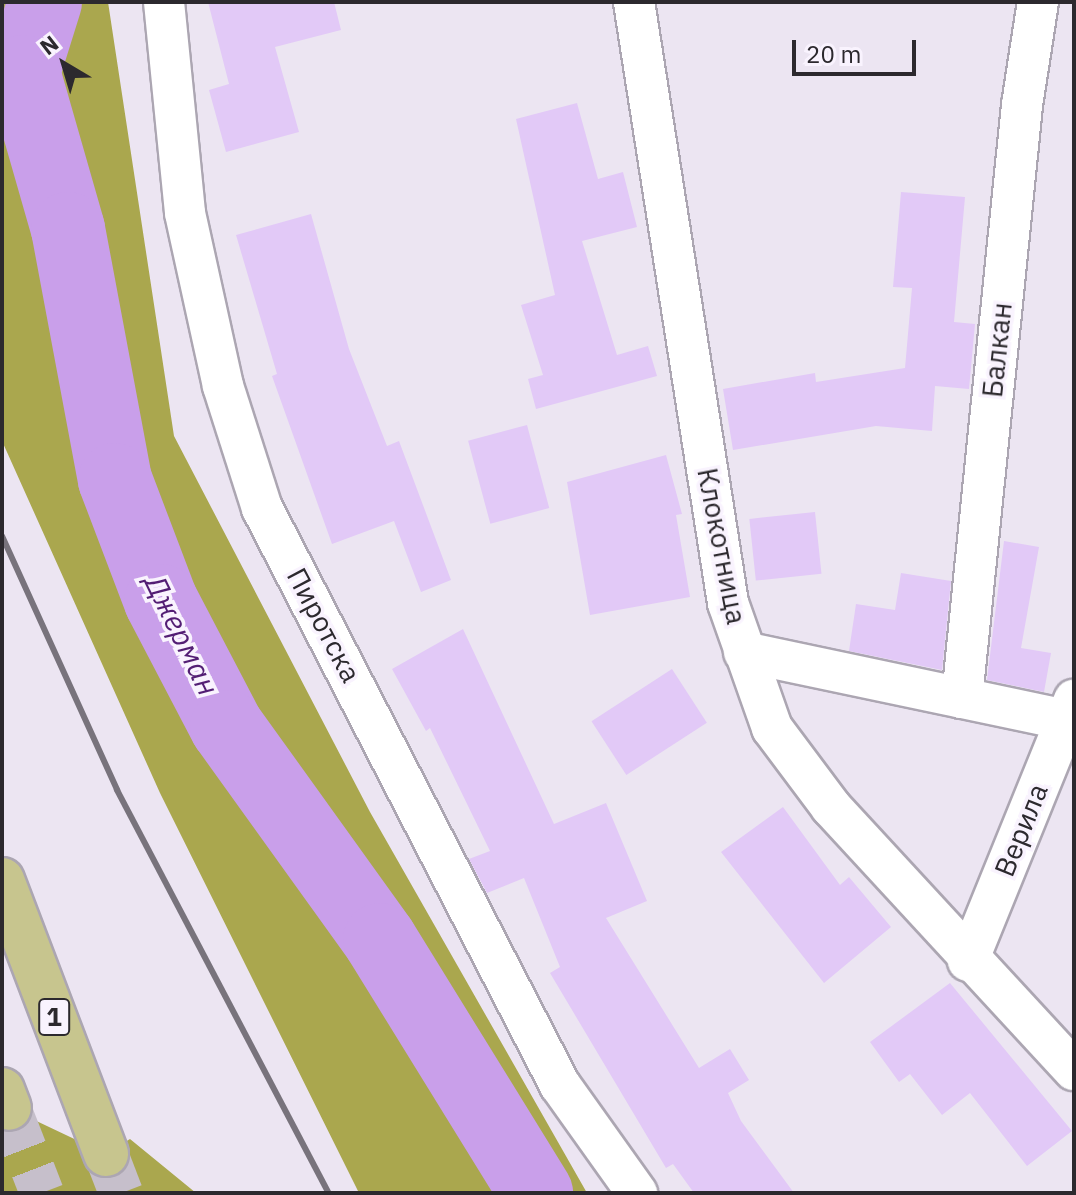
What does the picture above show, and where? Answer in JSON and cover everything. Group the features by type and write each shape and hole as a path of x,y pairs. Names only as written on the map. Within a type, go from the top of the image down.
{"main road":[{"name":"1","path":"2,880 106,1154"}],"street":[{"name":"Пиротска","path":"164,2 185,213 223,386 262,508 560,1085 637,1193"},
{"name":"Клокотница","path":"634,2 728,603 772,728 831,807 968,961 1074,1070"},
{"name":"Балкан","path":"962,698 1022,105 1038,2"},
{"path":"744,652 962,698 1070,710"},
{"name":"Верила","path":"968,961 1070,710"}],"shaded area":[{"path":"2,2 108,2 174,436 370,812 587,1193 359,1193 160,793 2,441"},
{"path":"9,1108 106,1154 130,1139 196,1193 2,1193 2,1111"}],"building":[{"path":"208,2 334,2 341,30 275,47 299,132 226,152 209,90 229,84"},
{"path":"577,103 598,179 623,172 637,227 582,241 617,355 648,346 657,376 536,409 528,379 543,375 521,305 555,295 516,119"},
{"path":"901,192 965,197 954,322 975,324 969,389 935,386 932,431 876,426 733,450 723,389 815,373 816,382 905,368 912,288 893,287"},
{"path":"311,214 349,349 387,446 399,441 451,580 421,592 394,521 332,544 272,376 277,374 236,235"},
{"path":"527,425 549,508 490,524 468,441"},
{"path":"666,455 682,514 676,515 690,597 590,615 567,482"},
{"path":"815,512 821,574 756,581 749,519"},
{"path":"1004,541 1039,547 1021,648 1051,653 1044,692 987,680"},
{"path":"901,573 951,581 942,670 849,651 856,604 895,610"},
{"path":"463,629 554,824 606,803 647,901 606,918 699,1068 730,1049 749,1080 728,1093 741,1121 794,1193 694,1193 673,1164 666,1168 550,973 560,967 524,878 487,893 469,859 490,851 430,728 426,731 392,669"},
{"path":"672,669 707,723 626,775 591,721"},
{"path":"783,807 840,885 849,877 891,927 824,983 721,852"},
{"path":"950,983 1072,1131 1027,1166 970,1093 942,1115 910,1074 899,1082 870,1042"}],"waterway":[{"name":"Джерман","path":"45,2 23,72 68,229 115,480 161,601 227,727 380,940 536,1193"}],"tunnel":[{"path":"9,1108 42,1193"},
{"path":"106,1154 121,1193"}],"railway":[{"path":"2,536 117,790 329,1193"}]}
